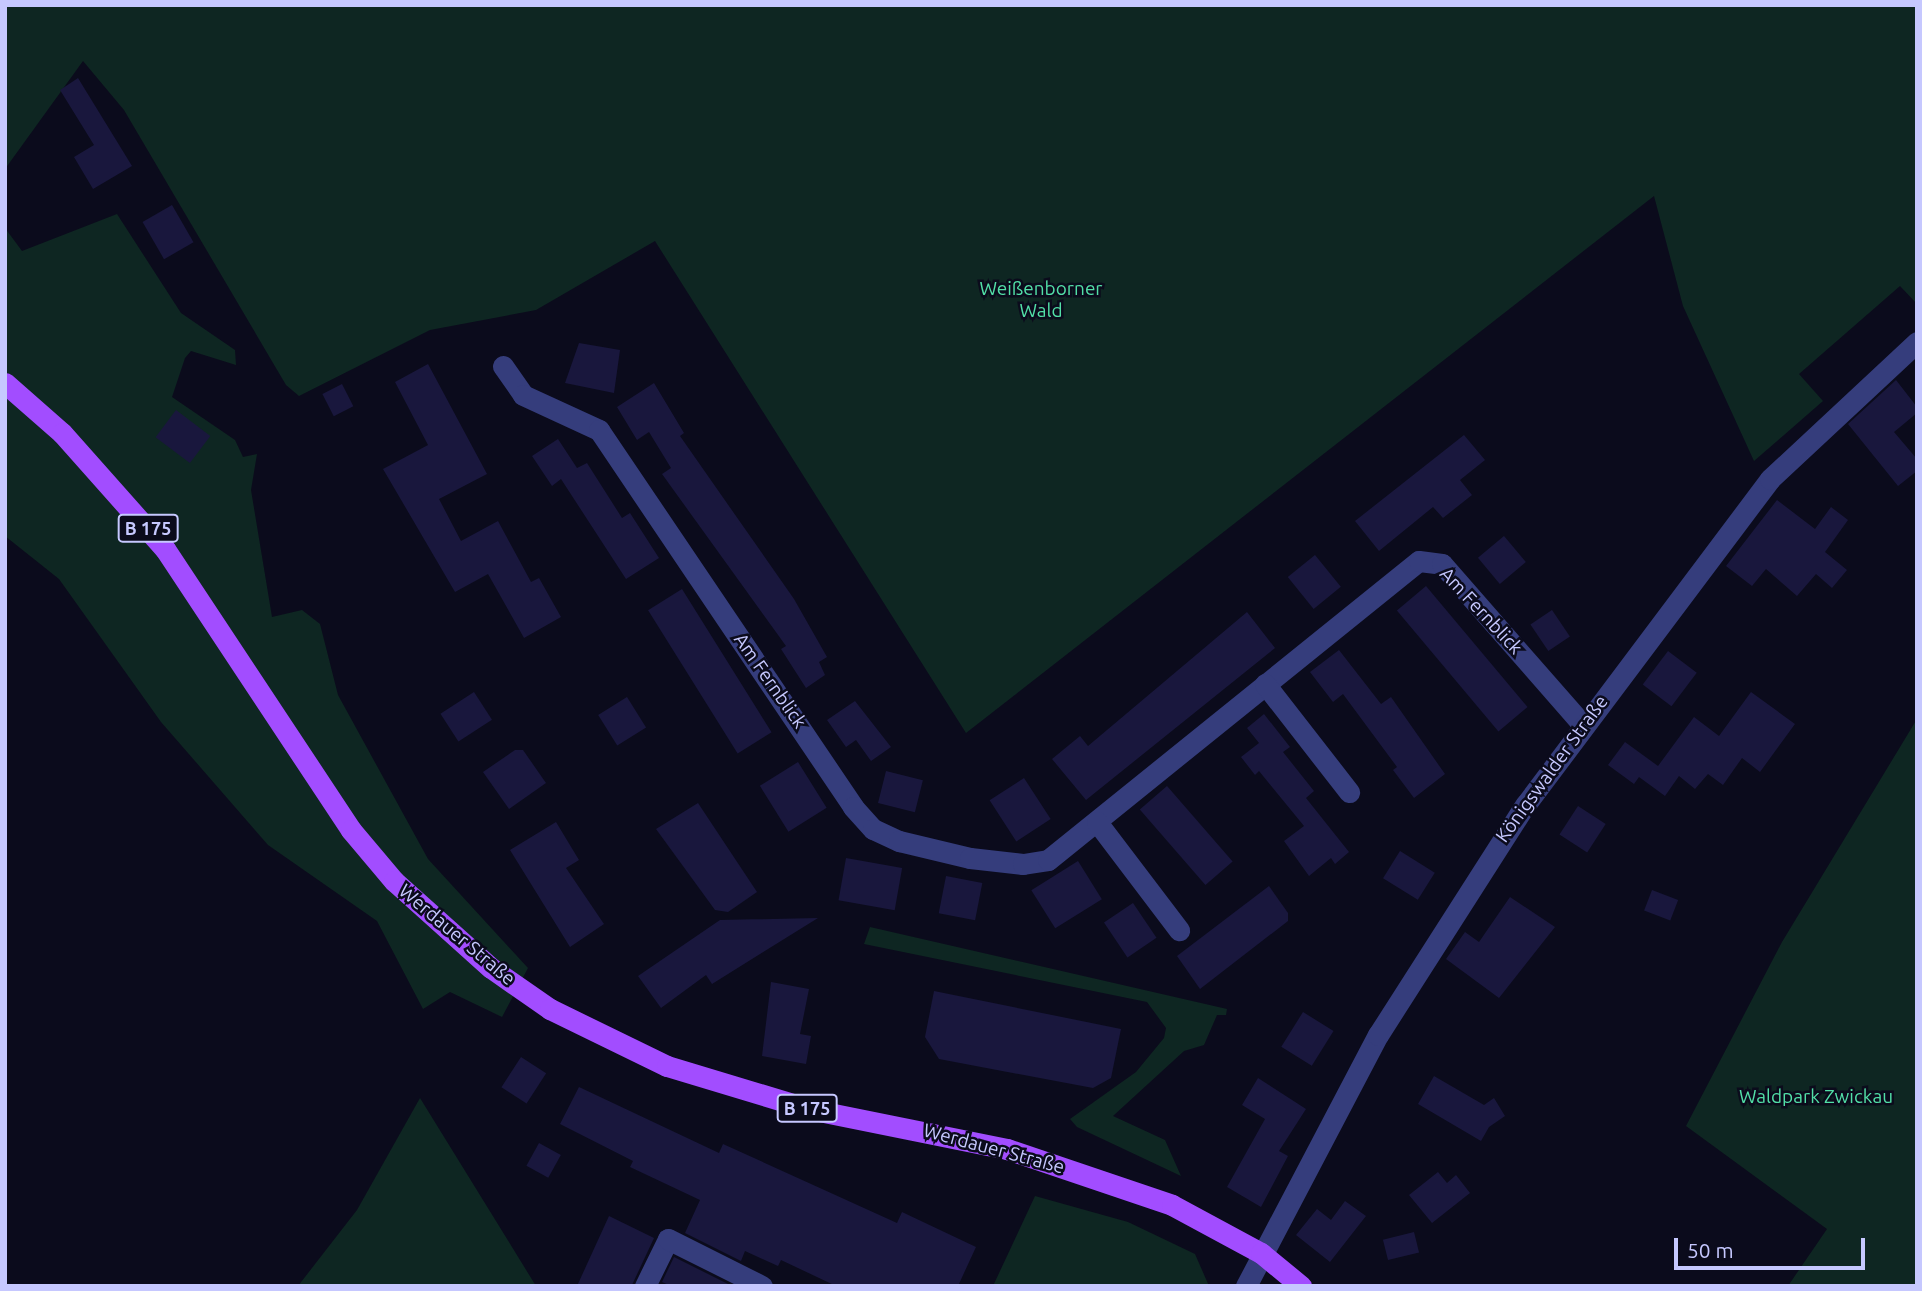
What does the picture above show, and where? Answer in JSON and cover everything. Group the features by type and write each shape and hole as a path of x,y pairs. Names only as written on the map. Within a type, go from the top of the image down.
{"main road":[{"name":"Werdauer Straße","path":"5,383 62,433 165,548 308,770 394,881 491,968 550,1009 645,1057 738,1091 1046,1160 1172,1205 1261,1253 1301,1286"}],"street":[{"name":"Königswalder Straße","path":"1246,1286 1378,1035 1497,845 1583,725 1770,479 1917,342"},
{"name":"Am Fernblick","path":"503,366 523,395 600,430 853,807 873,829 899,841 971,858 1023,864 1048,860 1419,561 1442,564 1583,725"},
{"path":"1265,684 1349,792"},
{"path":"1097,822 1179,930"},
{"path":"645,1286 668,1239 762,1286"}],"green space":[{"name":"Weißenborner Wald","path":"5,5 1917,5 1917,304 1900,286 1799,374 1823,401 1754,461 1683,306 1654,196 966,733 655,241 536,310 430,330 299,396 286,385 124,110 83,61 5,169"},
{"path":"117,214 181,313 235,350 236,365 191,351 185,358 172,397 235,440 243,457 257,454 251,490 272,617 302,610 320,624 338,695 428,859 528,968 502,1017 450,992 423,1009 377,921 268,845 161,722 59,579 5,536 5,228 22,251"},
{"name":"Waldpark Zwickau","path":"1917,719 1917,1286 1788,1286 1827,1229 1686,1126 1782,942"},
{"path":"870,927 1227,1009 1226,1015 1217,1015 1204,1045 1184,1051 1113,1116 1165,1140 1181,1176 1077,1127 1070,1119 1136,1072 1164,1038 1166,1028 1147,1002 864,944"},
{"path":"420,1098 536,1286 298,1286 357,1210"},
{"path":"1035,1196 1128,1222 1195,1254 1209,1286 993,1286"}],"building":[{"path":"78,78 132,166 93,189 74,157 94,145 60,90"},
{"path":"172,205 194,242 164,259 143,222"},
{"path":"579,343 620,350 614,393 565,383"},
{"path":"428,364 487,474 439,499 461,541 498,521 531,582 539,578 561,617 524,638 488,574 455,592 383,469 428,445 395,382"},
{"path":"1896,380 1917,407 1917,413 1894,432 1917,459 1917,471 1898,486 1848,424"},
{"path":"654,383 684,433 680,436 794,599 827,657 819,662 825,675 806,688 781,649 786,646 662,474 671,468 649,432 637,440 617,407"},
{"path":"342,384 353,406 334,416 322,394"},
{"path":"176,410 210,436 190,463 156,437"},
{"path":"1464,435 1485,460 1460,480 1472,495 1443,518 1433,507 1379,551 1355,521"},
{"path":"558,439 577,468 587,463 622,518 630,513 659,558 626,579 561,479 552,486 532,456"},
{"path":"1777,500 1815,529 1831,507 1848,520 1825,552 1847,570 1832,588 1816,574 1797,596 1766,569 1752,586 1726,566"},
{"path":"1504,536 1526,562 1500,584 1478,558"},
{"path":"1315,555 1341,587 1314,609 1288,577"},
{"path":"1426,586 1528,707 1498,731 1397,610"},
{"path":"682,589 772,732 738,754 648,610"},
{"path":"1552,610 1570,637 1548,651 1530,625"},
{"path":"1247,612 1275,648 1086,800 1052,759 1080,736 1088,746"},
{"path":"1339,650 1381,704 1391,697 1445,774 1414,798 1393,770 1397,767 1343,694 1333,702 1310,672"},
{"path":"1668,651 1697,673 1671,706 1643,685"},
{"path":"474,692 492,720 458,741 440,714"},
{"path":"1751,692 1795,724 1760,772 1742,758 1723,785 1708,774 1695,789 1679,776 1665,796 1639,777 1634,784 1608,765 1625,742 1658,766 1694,717 1719,736"},
{"path":"627,697 646,728 617,746 598,715"},
{"path":"855,701 891,747 871,761 856,740 846,747 827,720"},
{"path":"1264,714 1290,747 1283,752 1314,791 1306,798 1349,852 1335,864 1331,858 1309,876 1284,841 1304,826 1259,771 1255,775 1241,757 1259,743 1247,728"},
{"path":"515,750 523,750 546,783 509,809 483,772"},
{"path":"798,762 827,808 788,832 760,786"},
{"path":"886,771 923,780 915,812 878,803"},
{"path":"1024,778 1051,819 1016,841 990,800"},
{"path":"1167,786 1233,861 1205,885 1140,810"},
{"path":"698,803 757,892 728,912 715,910 656,829"},
{"path":"1578,806 1606,824 1587,852 1559,835"},
{"path":"556,822 579,860 566,868 604,924 570,947 510,850"},
{"path":"1400,851 1435,873 1418,900 1383,878"},
{"path":"846,858 902,868 895,910 839,900"},
{"path":"1078,861 1102,899 1055,928 1031,890"},
{"path":"946,876 982,883 975,920 939,913"},
{"path":"1269,886 1288,913 1288,921 1200,989 1177,956"},
{"path":"1652,890 1678,900 1670,921 1644,911"},
{"path":"1510,897 1555,927 1499,998 1446,959 1465,932 1479,942"},
{"path":"1133,903 1156,938 1127,957 1104,923"},
{"path":"818,918 712,984 706,975 661,1008 638,976 720,920"},
{"path":"771,982 809,989 800,1034 811,1036 806,1064 762,1056"},
{"path":"934,991 1121,1029 1111,1078 1093,1088 939,1059 925,1037"},
{"path":"1303,1012 1334,1031 1312,1066 1281,1047"},
{"path":"521,1057 546,1073 527,1104 501,1087"},
{"path":"1434,1076 1484,1105 1494,1098 1505,1116 1489,1127 1481,1141 1418,1104"},
{"path":"1258,1078 1306,1109 1279,1151 1288,1156 1261,1207 1227,1187 1265,1119 1242,1105"},
{"path":"579,1087 719,1153 723,1144 897,1223 902,1212 976,1247 958,1286 836,1286 781,1260 778,1266 745,1251 741,1261 685,1233 700,1200 630,1167 633,1161 560,1124"},
{"path":"539,1143 561,1155 548,1178 526,1166"},
{"path":"1438,1172 1447,1183 1456,1175 1470,1193 1432,1223 1409,1195"},
{"path":"1345,1201 1366,1216 1330,1262 1296,1235 1317,1209 1331,1220"},
{"path":"609,1216 654,1238 632,1285 577,1286"},
{"path":"1414,1232 1419,1252 1388,1260 1383,1240"},
{"path":"674,1257 730,1285 671,1286 662,1282"}]}
